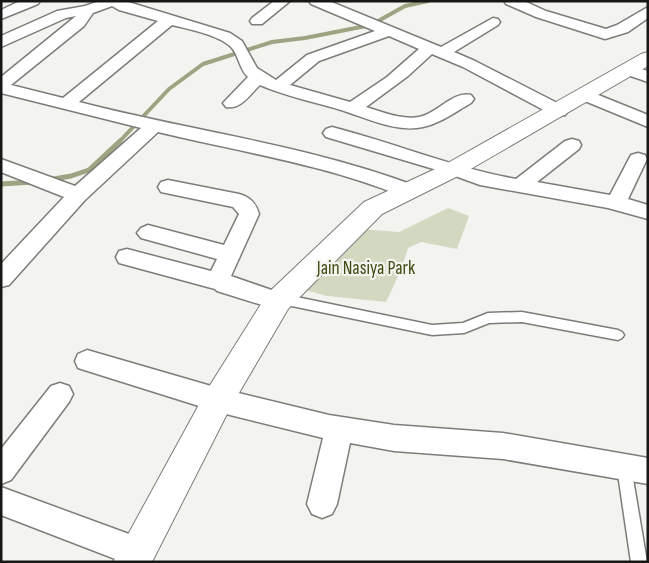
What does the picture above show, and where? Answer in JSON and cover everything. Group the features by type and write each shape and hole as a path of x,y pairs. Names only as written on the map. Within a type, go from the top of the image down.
{"street":[{"path":"1,15 33,1"},
{"path":"1,42 62,14 88,10 113,1 124,7 216,33 236,42 252,74 279,86 400,122 413,123 431,119 465,99"},
{"path":"257,21 283,1"},
{"path":"316,1 468,64 558,111"},
{"path":"511,1 541,14 604,34 612,34 630,25 648,11"},
{"path":"1,86 72,29 84,18 88,10"},
{"path":"66,104 169,20"},
{"path":"352,108 435,50 493,22"},
{"path":"279,86 313,58 386,30"},
{"path":"1,501 135,557 218,400 280,300 374,208 454,169 586,95 641,68"},
{"path":"232,103 258,77"},
{"path":"1,86 146,124 324,163 384,181 408,191"},
{"path":"586,95 648,122"},
{"path":"1,279 146,124"},
{"path":"332,133 454,169 480,179 616,203 648,212"},
{"path":"520,186 572,145"},
{"path":"616,203 638,159"},
{"path":"1,165 78,195"},
{"path":"168,187 239,202 247,207 249,214 231,255 220,274 219,278 222,282"},
{"path":"148,234 231,255"},
{"path":"127,257 222,282 238,290 280,300"},
{"path":"88,361 218,400 339,429 394,438 503,446 636,469"},
{"path":"1,471 60,394"},
{"path":"322,504 339,429"}],"lane":[{"path":"280,300 432,330 464,328 488,318 522,317 618,335"},
{"path":"636,469 639,562"}],"green space":[{"name":"Jain Nasiya Park","path":"448,208 469,216 457,249 421,242 408,248 401,270 386,302 327,296 294,287 360,229 399,232"}],"waterway":[{"path":"120,141 169,89 203,64 272,42 305,38 371,25 405,6 428,1"},
{"path":"48,180 71,176 89,170 120,141"},
{"path":"1,184 34,182"}]}
